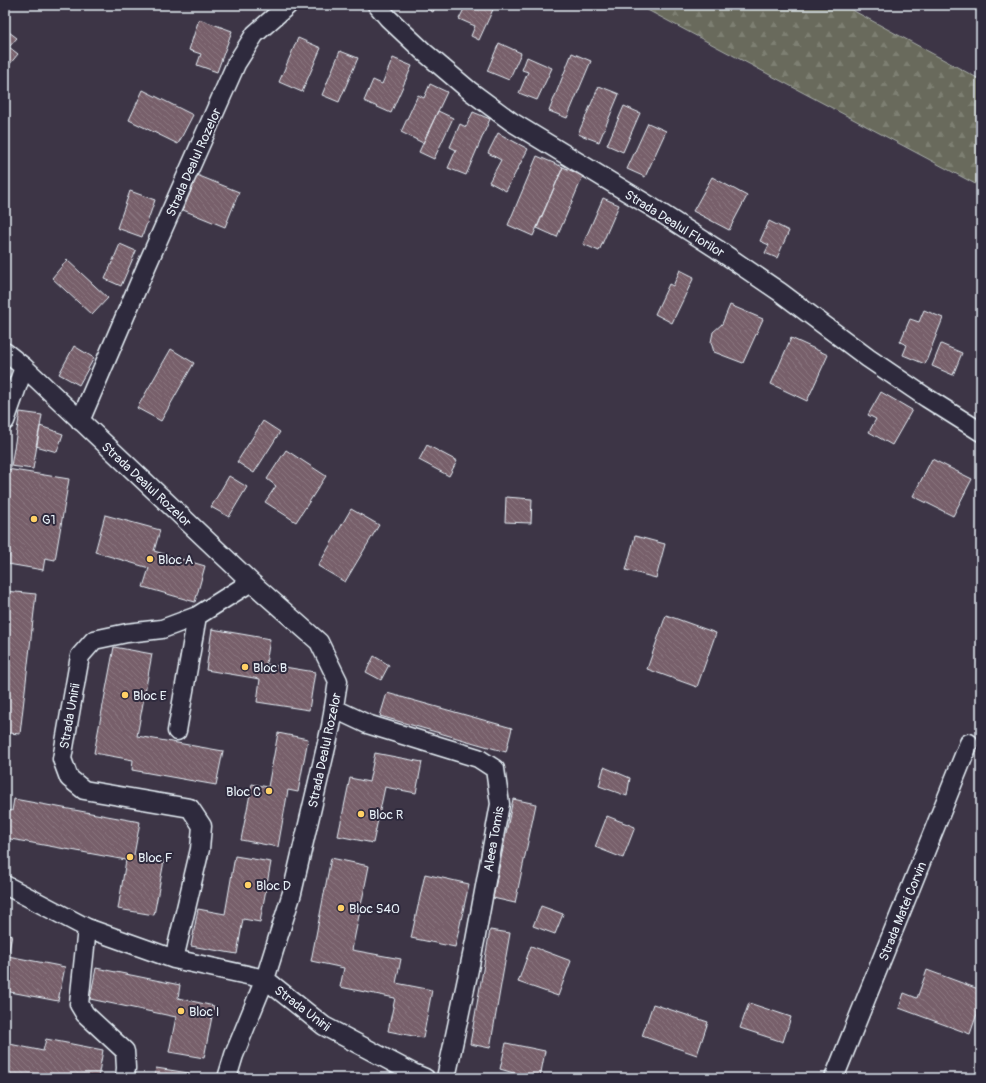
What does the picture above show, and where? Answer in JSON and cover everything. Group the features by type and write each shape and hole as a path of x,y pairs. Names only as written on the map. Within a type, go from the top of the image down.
{"street":[{"name":"Strada Dealul Rozelor","path":"80,421 236,64 255,34 288,5"},
{"name":"Strada Dealul Florilor","path":"377,5 388,18 424,52 470,91 512,122 650,206 717,249 780,292 868,358 920,394 981,432"},
{"name":"Strada Dealul Rozelor","path":"5,352 24,367 251,582 319,642 338,681 335,709 292,893 265,979 234,1055 227,1078"},
{"path":"5,421 24,367"},
{"name":"Strada Unirii","path":"174,959 200,849 202,826 190,808 84,790 69,778 62,759 80,656 94,640 127,633 162,629 197,616 251,582"},
{"path":"177,731 197,616"},
{"name":"Aleea Tomis","path":"335,709 368,724 478,758 495,769 500,804 475,941 446,1078"},
{"name":"Strada Matei Corvin","path":"834,1078 969,743"},
{"name":"Strada Unirii","path":"5,885 87,928 174,959 265,979 324,1026 425,1078"},
{"path":"87,928 79,1004 85,1014 125,1051 125,1078"}],"green space":[{"path":"638,5 843,5 981,80 981,187"}],"building":[{"path":"420,5 436,5 433,12"},
{"path":"466,5 495,5 479,40 471,36 475,26 459,19"},
{"path":"199,19 232,31 217,72 197,65 201,54 189,50"},
{"path":"5,29 17,38 9,47 18,54 5,70"},
{"path":"298,38 321,48 302,92 279,82"},
{"path":"499,43 521,53 509,80 487,71"},
{"path":"340,51 358,58 339,102 322,95"},
{"path":"572,53 591,61 567,118 549,111"},
{"path":"527,57 552,68 537,100 519,93 528,72 522,70"},
{"path":"393,58 412,66 391,113 364,101 373,80 382,84"},
{"path":"430,84 447,92 423,143 401,132 418,95 424,98"},
{"path":"599,86 619,94 599,142 578,134"},
{"path":"143,90 193,115 178,144 129,120"},
{"path":"624,106 640,113 623,152 607,145"},
{"path":"438,111 453,118 434,159 419,152"},
{"path":"473,112 490,119 466,175 448,168 456,150 450,147 460,124 466,127"},
{"path":"648,123 666,131 645,177 627,169"},
{"path":"498,133 528,149 506,191 489,182 501,160 488,153"},
{"path":"537,156 563,167 533,236 508,225"},
{"path":"563,167 583,176 557,237 537,228"},
{"path":"197,175 239,192 225,227 183,210"},
{"path":"712,177 747,196 729,230 693,211"},
{"path":"130,191 155,200 142,237 117,228"},
{"path":"603,198 619,205 599,251 583,244"},
{"path":"769,221 789,231 777,258 765,253 769,245 760,241"},
{"path":"120,244 136,251 121,286 105,279"},
{"path":"67,260 108,298 92,315 52,278"},
{"path":"680,270 694,277 672,323 655,314 669,284 673,286"},
{"path":"730,305 763,319 743,363 714,352 711,342 713,332 722,324"},
{"path":"924,310 943,318 925,364 903,355 907,345 900,342 910,319 919,322"},
{"path":"791,338 828,355 807,401 771,384"},
{"path":"941,344 962,353 953,375 932,366"},
{"path":"74,346 94,358 79,385 59,374"},
{"path":"171,349 194,363 161,421 137,408"},
{"path":"881,392 912,410 892,445 869,432 876,419 868,415"},
{"path":"20,412 42,415 33,469 11,466"},
{"path":"263,421 280,432 254,473 237,462"},
{"path":"40,426 63,434 57,452 36,446"},
{"path":"427,445 457,461 449,476 419,460"},
{"path":"286,450 326,476 296,522 265,502 276,486 267,479"},
{"path":"932,459 972,479 953,516 913,496"},
{"name":"G1","path":"7,469 69,479 55,560 45,558 43,570 8,564 9,555 5,555 5,484"},
{"path":"229,476 247,487 229,517 211,507"},
{"path":"506,497 532,499 531,523 505,522"},
{"path":"351,509 379,525 345,582 318,566"},
{"name":"Bloc A","path":"105,515 160,530 154,551 205,566 195,602 143,587 149,568 95,552"},
{"path":"635,536 665,544 656,578 626,570"},
{"path":"5,591 36,594 20,734 9,733 5,764"},
{"path":"666,615 716,633 697,687 647,669"},
{"name":"Bloc B","path":"212,629 270,639 266,664 315,672 309,710 257,702 260,679 206,670"},
{"name":"Bloc E","path":"114,647 152,654 137,736 223,751 216,785 132,770 133,760 94,753"},
{"path":"374,656 389,665 381,680 366,672"},
{"path":"387,693 512,728 506,752 380,716"},
{"name":"Bloc C","path":"278,733 308,739 298,792 288,790 278,847 241,840 252,784 268,787"},
{"name":"Bloc R","path":"375,753 422,762 416,793 385,787 373,843 338,836 350,778 369,782"},
{"path":"604,767 630,778 627,796 599,786"},
{"name":"Bloc F","path":"14,799 140,822 134,855 164,861 154,915 118,909 126,860 5,838 5,810 12,811"},
{"path":"513,799 536,804 515,903 493,898"},
{"path":"607,816 635,827 623,858 595,847"},
{"name":"Bloc D","path":"235,856 271,862 260,922 243,919 237,954 191,946 198,909 225,914"},
{"name":"Bloc S40","path":"331,858 369,866 352,950 401,959 396,983 432,990 423,1038 388,1031 395,998 340,987 344,968 311,961"},
{"path":"425,874 469,884 455,947 411,938"},
{"path":"541,906 563,914 555,934 533,926"},
{"path":"490,930 510,933 490,1048 470,1044"},
{"path":"5,933 12,935 8,956 65,967 58,1001 5,991"},
{"path":"531,946 571,961 558,996 518,982"},
{"name":"Bloc I","path":"96,968 180,985 178,998 214,1006 204,1058 169,1052 176,1017 90,999"},
{"path":"927,970 981,990 981,1002 970,1034 899,1008 904,993 917,998"},
{"path":"749,1003 791,1017 783,1042 740,1028"},
{"path":"653,1004 708,1022 697,1055 642,1036"},
{"path":"46,1039 103,1050 98,1078 13,1078 5,1076 5,1043 43,1051"},
{"path":"506,1043 545,1051 540,1078 531,1078 500,1069"},
{"path":"156,1068 189,1073 189,1078 154,1078"}],"place":[{"name":"G1","path":"34,519"},
{"name":"Bloc A","path":"150,559"},
{"name":"Bloc B","path":"245,667"},
{"name":"Bloc E","path":"125,695"},
{"name":"Bloc C","path":"269,791"},
{"name":"Bloc R","path":"361,814"},
{"name":"Bloc F","path":"130,857"},
{"name":"Bloc D","path":"248,885"},
{"name":"Bloc S40","path":"341,908"},
{"name":"Bloc I","path":"181,1011"}]}
